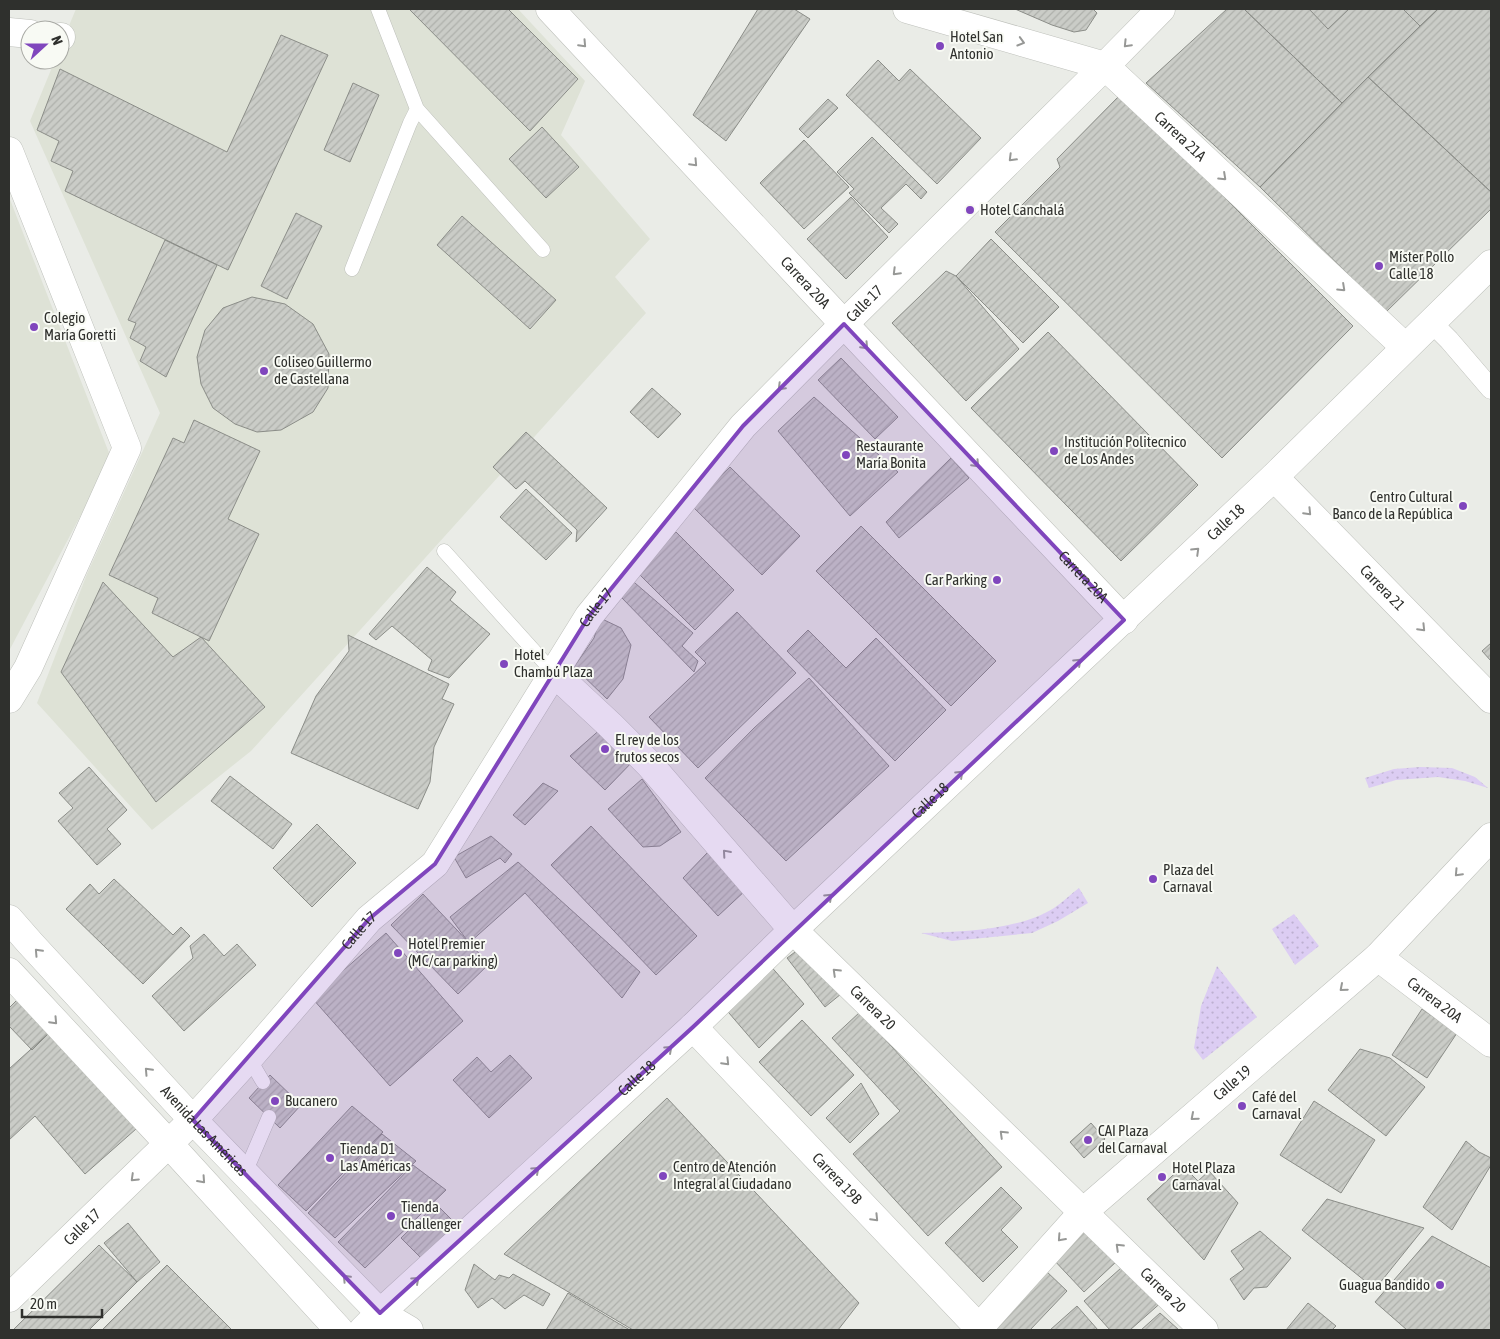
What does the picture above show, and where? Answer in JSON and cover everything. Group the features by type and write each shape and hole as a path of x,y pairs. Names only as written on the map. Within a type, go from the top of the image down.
{"street":[{"name":"Carrera 20A","path":"550,9 1124,620"},
{"name":"Carrera 21A","path":"907,9 1105,66 1405,347"},
{"name":"Calle 17","path":"9,1298 193,1120 369,919 436,864 553,672 590,616 743,426 1161,9"},
{"path":"9,152 127,448 28,668 9,699"},
{"name":"Calle 18","path":"372,1321 693,1027 793,930 1124,620 1274,477 1491,264"},
{"path":"1431,322 1491,389"},
{"name":"Carrera 21","path":"1274,477 1491,699"},
{"name":"Carrera 20","path":"553,672 650,765 793,930 1204,1330"},
{"name":"Calle 19","path":"979,1330 1084,1212 1378,957 1491,837"},
{"name":"Avenida Las Américas","path":"9,919 244,1173 372,1321 409,1330"},
{"name":"Carrera 20A","path":"1378,957 1491,1043"},
{"path":"9,972 339,1330"},
{"name":"Carrera 19B","path":"693,1027 979,1330"}],"lane":[{"path":"378,9 417,109 542,250"},
{"path":"352,269 417,109"},
{"path":"444,551 553,672"},
{"path":"249,1058 263,1082"},
{"path":"244,1173 269,1116"}],"highlighted area":[{"path":"844,324 1124,620 693,1027 380,1313 193,1120 369,919 435,864 589,616 743,426"}],"shaded area":[{"path":"76,9 518,9 585,81 561,135 650,239 615,277 646,313 251,751 152,830 37,703 87,574 160,413 30,121 51,70 70,70 70,23"},
{"name":"Colegio María Goretti","path":"9,197 111,458 9,651"},
{"path":"1420,767 1452,768 1475,777 1488,788 1465,781 1438,777 1396,780 1369,788 1365,778 1394,769"},
{"path":"1079,888 1088,903 1058,921 1032,933 952,941 921,933 990,928 1024,921 1054,908"},
{"path":"1294,914 1319,946 1295,965 1272,929"},
{"path":"1217,966 1257,1017 1203,1060 1194,1048 1201,1006"}],"building":[{"path":"409,9 508,9 578,79 530,131"},
{"path":"758,9 794,9 810,19 726,141 693,115"},
{"path":"1015,9 1093,9 1097,13 1086,30 1074,32"},
{"path":"1227,9 1244,9 1342,103 1260,187 1146,83"},
{"path":"1244,9 1403,9 1420,26 1342,103"},
{"path":"1309,9 1349,9 1328,29"},
{"path":"1403,9 1438,9 1420,26"},
{"path":"1438,9 1491,9 1491,192 1368,77"},
{"path":"281,35 328,55 228,270 65,191 73,171 51,161 59,141 37,130 60,70 62,70 227,152"},
{"path":"878,60 899,81 910,69 981,138 937,184 846,95"},
{"path":"1368,77 1491,192 1491,209 1386,312 1260,187"},
{"path":"353,83 379,95 350,162 324,150"},
{"path":"1121,94 1353,326 1222,458 995,232 1060,167 1057,159"},
{"path":"828,99 838,108 808,138 799,129"},
{"path":"542,127 579,167 546,198 509,159"},
{"path":"872,137 927,192 921,199 906,184 881,208 898,224 889,233 849,193 854,189 837,172"},
{"path":"804,140 849,187 804,229 760,183"},
{"path":"851,197 888,237 846,279 807,239"},
{"path":"296,213 322,226 287,299 261,286"},
{"path":"462,216 556,300 530,329 437,245"},
{"path":"991,239 1059,307 1023,343 956,276"},
{"path":"165,240 217,265 166,377 140,361 146,347 130,338 136,323 128,320"},
{"path":"946,271 956,276 1019,349 966,401 892,323"},
{"name":"Coliseo Guillermo de Castellana","path":"252,297 285,304 313,324 329,354 328,388 313,412 281,430 257,432 235,424 213,408 201,384 197,357 205,330 223,308"},
{"path":"1048,332 1198,485 1121,561 971,408"},
{"path":"841,358 898,417 875,439 818,380"},
{"path":"652,388 681,414 658,438 630,412"},
{"path":"814,397 898,472 850,516 778,431"},
{"path":"194,420 260,451 228,519 259,534 209,641 152,613 158,598 109,575 173,438 184,443"},
{"path":"526,432 607,508 576,542 577,530 525,481 516,489 493,467"},
{"path":"951,458 969,478 899,538 886,522"},
{"path":"730,467 800,536 762,575 692,506"},
{"path":"526,489 572,533 546,560 500,517"},
{"path":"861,526 996,661 951,706 816,571"},
{"path":"676,532 734,590 695,630 637,572"},
{"path":"427,567 456,592 450,600 490,634 449,678 428,670 432,660 392,626 376,640 369,634"},
{"path":"628,577 693,633 682,646 698,661 694,672 622,598"},
{"path":"103,582 173,657 201,637 265,707 156,802 61,672"},
{"path":"737,612 796,673 698,768 649,717 706,663 695,652"},
{"path":"600,618 621,628 631,645 623,679 607,699 574,667 594,638"},
{"path":"808,630 846,668 876,638 946,710 895,761 787,651"},
{"path":"348,635 449,684 442,699 454,704 434,747 430,782 418,809 291,753 316,696 349,651"},
{"path":"1491,643 1491,661 1482,651"},
{"path":"809,678 889,766 786,861 705,778 754,728"},
{"path":"603,727 638,756 605,790 570,756"},
{"path":"89,767 127,810 107,829 121,844 97,865 58,821 73,808 59,793"},
{"path":"230,776 292,824 273,849 211,801"},
{"path":"642,779 681,832 660,846 643,847 608,809"},
{"path":"543,783 558,791 525,825 513,815"},
{"path":"317,824 356,863 312,907 273,868"},
{"path":"591,826 697,936 656,975 551,865"},
{"path":"491,836 512,854 505,863 500,858 466,878 454,857"},
{"path":"708,852 746,890 718,916 683,878"},
{"path":"518,862 640,972 622,998 525,893 469,943 450,917"},
{"path":"114,879 173,935 181,927 190,936 143,984 66,909 90,884 99,894"},
{"path":"423,894 489,964 458,994 391,925"},
{"path":"386,933 463,1021 390,1086 312,998"},
{"path":"204,934 224,956 237,944 256,965 184,1031 152,996 193,958 190,946"},
{"path":"803,946 841,994 825,1007 787,958"},
{"path":"768,963 804,1004 759,1048 723,1006"},
{"path":"18,999 50,1032 32,1050 9,1026 9,1008"},
{"path":"1422,1009 1457,1033 1427,1078 1392,1055"},
{"path":"860,1012 1002,1167 928,1236 853,1154 900,1111 832,1038"},
{"path":"802,1020 854,1075 811,1116 759,1062"},
{"path":"50,1032 136,1129 85,1174 35,1116 9,1140 9,1069"},
{"path":"1360,1049 1390,1058 1425,1087 1386,1136 1328,1090"},
{"path":"510,1055 532,1078 489,1118 453,1080 477,1057 491,1072"},
{"name":"Bucanero","path":"270,1075 301,1105 280,1128 249,1098"},
{"path":"861,1083 879,1114 850,1143 826,1118"},
{"name":"Centro de Atención Integral al Ciudadano","path":"667,1098 859,1303 838,1330 633,1330 504,1254"},
{"path":"1314,1101 1375,1140 1341,1193 1280,1155"},
{"name":"Tienda D1 Las Américas","path":"352,1106 383,1132 306,1211 278,1185"},
{"name":"CAI Plaza del Carnaval","path":"1091,1123 1105,1139 1084,1158 1070,1142"},
{"path":"382,1134 416,1161 335,1238 308,1213"},
{"path":"1466,1141 1479,1152 1491,1158 1491,1165 1452,1230 1423,1207"},
{"name":"Tienda Challenger","path":"413,1165 446,1190 365,1268 338,1242"},
{"path":"1183,1166 1198,1181 1209,1171 1238,1203 1204,1260 1147,1199"},
{"path":"1001,1187 1022,1208 1001,1230 1018,1247 983,1282 945,1243"},
{"path":"1327,1199 1424,1228 1375,1289 1302,1230"},
{"path":"436,1204 456,1224 421,1258 401,1238"},
{"path":"128,1223 160,1262 137,1282 104,1243"},
{"path":"1084,1227 1117,1261 1084,1292 1052,1258"},
{"path":"1260,1231 1291,1258 1267,1287 1254,1288 1244,1300 1230,1279 1244,1269 1231,1251"},
{"name":"Guagua Bandido","path":"1432,1236 1491,1268 1491,1330 1407,1330 1375,1302"},
{"path":"99,1245 137,1282 89,1330 13,1330"},
{"path":"1130,1260 1164,1300 1130,1330 1110,1330 1084,1301"},
{"path":"474,1264 495,1280 499,1275 509,1278 513,1274 550,1294 543,1306 524,1295 505,1309 492,1298 478,1308 465,1290"},
{"path":"167,1265 232,1330 102,1330"},
{"path":"1045,1270 1067,1291 1030,1330 993,1330"},
{"path":"568,1293 616,1322 630,1330 546,1330"},
{"path":"1308,1303 1336,1326 1332,1330 1286,1330"},
{"path":"1077,1306 1098,1330 1050,1330"},
{"path":"1160,1313 1179,1330 1141,1330"}],"place":[{"name":"Hotel San Antonio","path":"940,46"},
{"name":"Hotel Canchalá","path":"970,210"},
{"name":"Míster Pollo Calle 18","path":"1379,266"},
{"name":"Colegio María Goretti","path":"34,327"},
{"name":"Coliseo Guillermo de Castellana","path":"264,371"},
{"name":"Institución Politecnico de Los Andes","path":"1054,451"},
{"name":"Restaurante María Bonita","path":"846,455"},
{"name":"Centro Cultural Banco de la República","path":"1463,506"},
{"name":"Car Parking","path":"997,580"},
{"name":"Hotel Chambú Plaza","path":"504,664"},
{"name":"El rey de los frutos secos","path":"605,749"},
{"name":"Plaza del Carnaval","path":"1153,879"},
{"name":"Hotel Premier (MC/car parking)","path":"398,953"},
{"name":"Bucanero","path":"275,1101"},
{"name":"Café del Carnaval","path":"1242,1106"},
{"name":"CAI Plaza del Carnaval","path":"1088,1140"},
{"name":"Tienda D1 Las Américas","path":"330,1158"},
{"name":"Centro de Atención Integral al Ciudadano","path":"663,1176"},
{"name":"Hotel Plaza Carnaval","path":"1162,1177"},
{"name":"Tienda Challenger","path":"391,1216"},
{"name":"Guagua Bandido","path":"1440,1285"}]}
